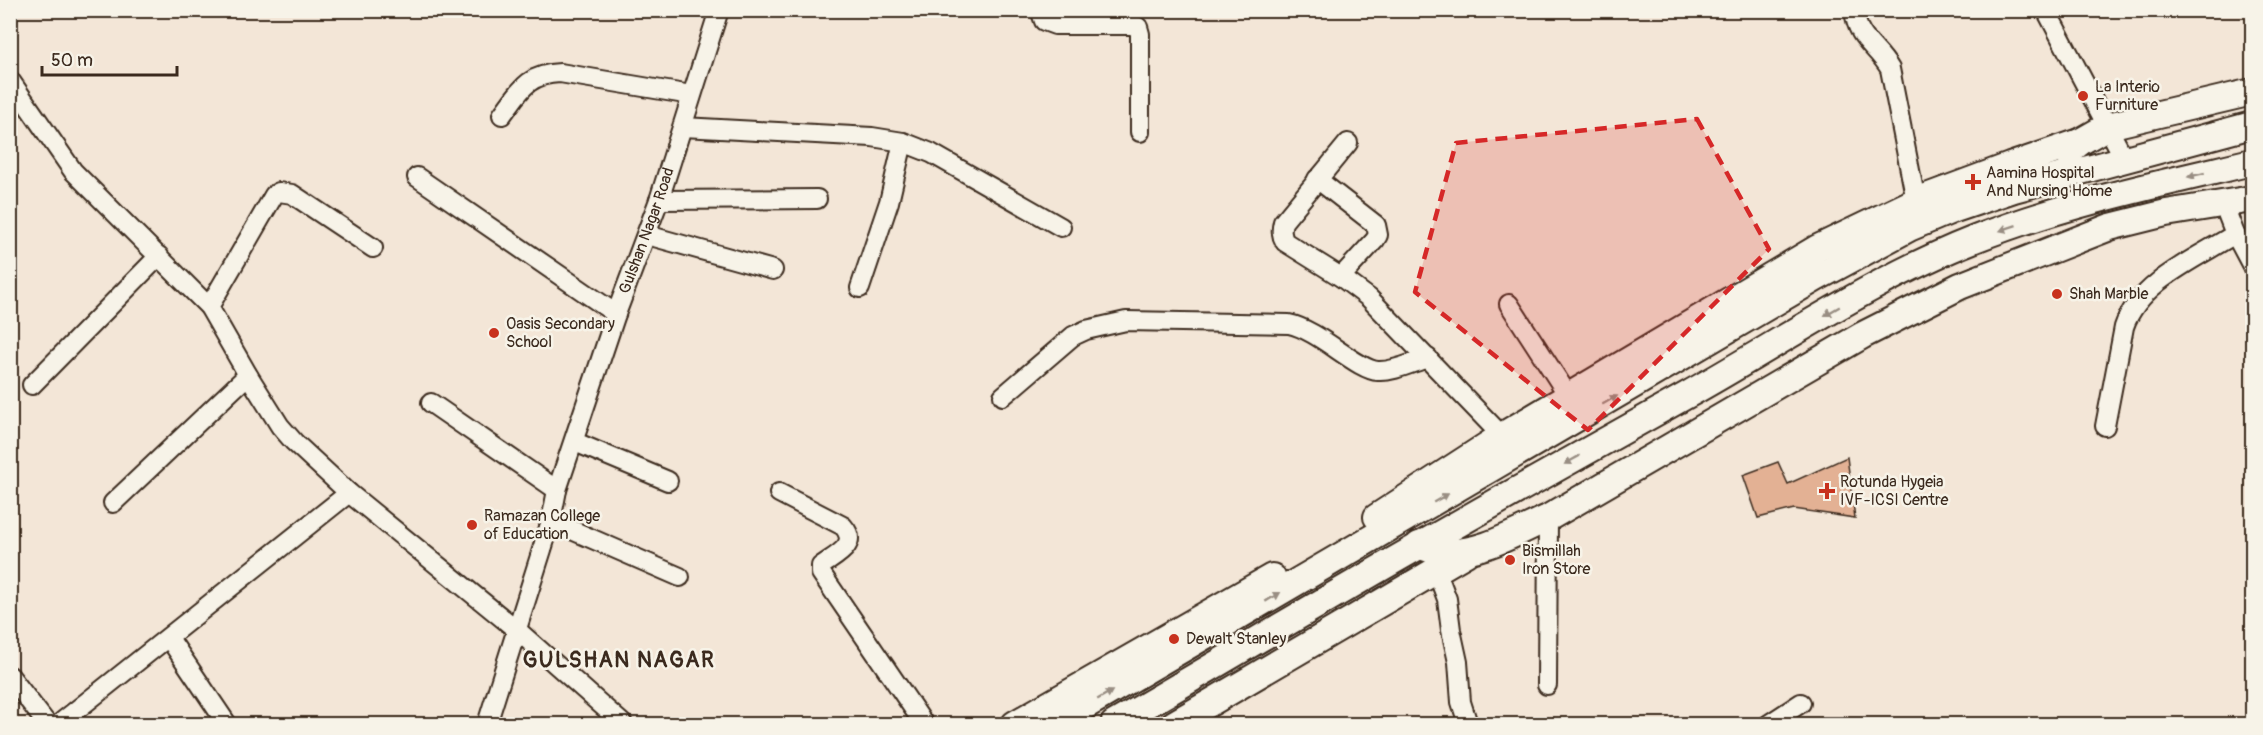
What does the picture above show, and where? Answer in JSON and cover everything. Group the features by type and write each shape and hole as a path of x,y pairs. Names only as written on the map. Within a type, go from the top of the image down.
{"highway":[{"path":"1054,724 1575,406 1818,248 1916,201 2080,142 2108,126 2253,92"},
{"path":"1015,724 1364,525 1502,436 1575,406 1909,228 1952,210 2037,183 2253,124"},
{"path":"2037,183 2080,142"},
{"path":"1114,724 1419,545 1747,362 1877,284 1976,239 2038,217 2115,194 2253,162"},
{"path":"1174,724 1468,551 1548,518 1863,336 1960,286 2110,227 2166,213 2253,199"},
{"path":"1419,545 1440,552 1468,551"}],"street":[{"name":"Gulshan Nagar Road","path":"487,724 551,521 557,490 575,442 616,314 659,200 719,10"},
{"path":"1040,10 1044,21 1055,25 1135,25 1138,27 1140,34 1140,132"},
{"path":"1854,10 1859,32 1884,59 1890,69 1916,201"},
{"path":"2046,10 2125,160"},
{"path":"502,116 525,83 532,78 549,73 691,95"},
{"path":"10,80 73,171 209,307 280,426 294,442 349,493 517,630 623,724"},
{"path":"683,127 872,137 903,142 931,153 1061,226"},
{"path":"860,288 895,184 903,142"},
{"path":"1348,143 1283,222 1282,237 1285,242 1341,277 1369,298 1502,436"},
{"path":"417,177 616,314"},
{"path":"1317,179 1376,225 1378,230 1375,240 1341,277"},
{"path":"209,307 274,195 279,192 292,194 373,248"},
{"path":"659,200 817,200"},
{"path":"2223,203 2235,234 2253,266"},
{"path":"2105,426 2124,327 2129,312 2146,292 2163,278 2235,234"},
{"path":"646,235 773,270"},
{"path":"32,385 159,256"},
{"path":"1509,304 1575,406"},
{"path":"1002,396 1073,336 1086,330 1126,321 1289,324 1307,330 1363,366 1378,371 1428,358"},
{"path":"112,503 248,375"},
{"path":"431,403 557,490"},
{"path":"575,442 668,481"},
{"path":"59,724 349,493"},
{"path":"779,493 847,530 850,536 849,542 845,548 821,566 820,573 924,724"},
{"path":"1547,685 1548,518"},
{"path":"551,521 681,577"},
{"path":"1436,570 1447,599 1458,662 1461,702 1468,724"},
{"path":"169,638 227,724"},
{"path":"10,676 47,724"},
{"path":"1769,724 1802,703"}],"highlighted area":[{"path":"1697,119 1769,249 1588,430 1415,292 1456,143"}],"building":[{"path":"1847,457 1855,518 1794,509 1758,518 1743,475 1778,462 1788,484"}],"place":[{"name":"La Interio Furniture","path":"2083,96"},
{"name":"Aamina Hospital And Nursing Home","path":"1973,182"},
{"name":"Shah Marble","path":"2057,294"},
{"name":"Oasis Secondary School","path":"494,333"},
{"name":"Rotunda Hygeia IVF-ICSI Centre","path":"1827,491"},
{"name":"Ramazan College of Education","path":"472,525"},
{"name":"Bismillah Iron Store","path":"1510,560"},
{"name":"Dewalt Stanley","path":"1174,639"}],"district":[{"name":"GULSHAN NAGAR","path":"619,660"}]}
